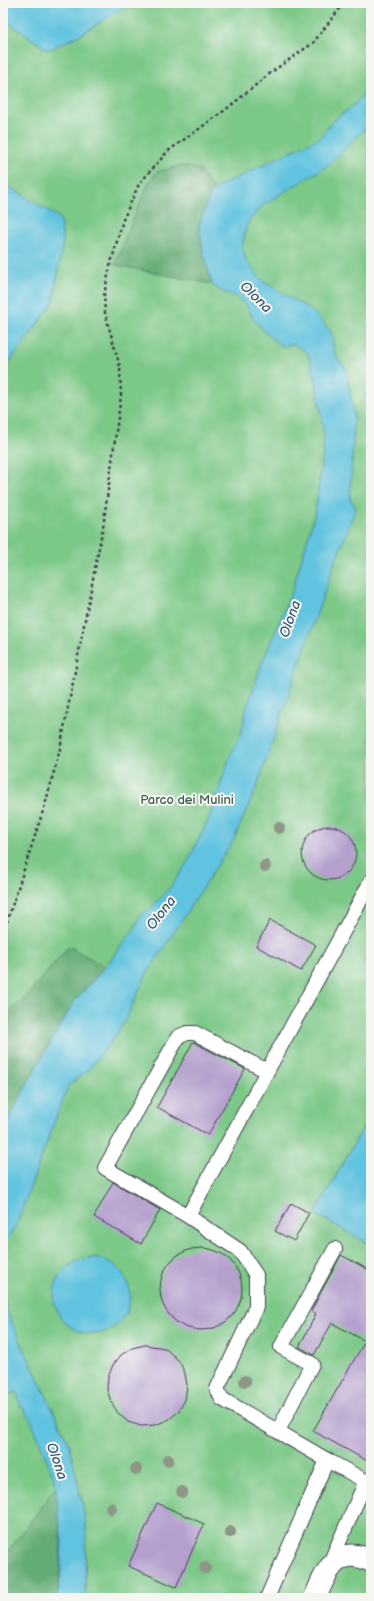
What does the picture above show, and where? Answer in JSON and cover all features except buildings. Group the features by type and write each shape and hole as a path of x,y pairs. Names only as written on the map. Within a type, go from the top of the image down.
{"street":[{"path":"315,1598 328,1568 335,1562 343,1557 352,1556 361,1557 371,1561"}],"lane":[{"path":"188,1216 267,1071 365,906 371,880"},
{"path":"267,1071 195,1033 187,1033 178,1037 106,1168 188,1216 240,1251 256,1275 256,1306 217,1389 222,1399 326,1460 368,1482 324,1576"},
{"path":"278,1431 312,1364 281,1347 335,1249"},
{"path":"267,1598 326,1460"}],"path":[{"path":"3,934 45,805 60,749 103,527 121,396 120,368 105,313 104,295 110,266 123,220 139,184 168,151 224,111 273,71 313,43 344,3"}],"green space":[{"name":"Parco dei Mulini","path":"3,3 371,3 371,1598 3,1598"},
{"path":"182,165 200,170 214,190 210,195 199,226 203,250 212,284 115,265 149,182 157,172"},
{"path":"69,946 105,967 74,1002 30,1078 3,1132 3,1015 20,1003"},
{"path":"56,1487 61,1542 57,1598 3,1598 3,1558"}],"water":[{"path":"3,3 154,3 122,9 78,36 48,50 3,19"},
{"name":"Olona","path":"371,80 371,124 327,166 263,205 251,218 246,227 242,247 246,261 263,281 312,311 331,333 335,355 346,369 354,416 350,499 356,507 335,561 256,789 234,839 144,979 125,1021 114,1038 89,1069 68,1086 17,1223 3,1247 3,1132 30,1078 74,1002 105,967 135,928 140,916 151,908 172,885 187,863 208,821 230,756 242,731 246,710 260,668 292,591 315,513 323,454 324,434 316,381 308,353 293,344 283,346 270,337 254,320 246,305 234,295 222,292 212,284 203,250 199,226 210,195 219,186 319,138 338,116 350,109 361,97"},
{"path":"3,183 60,218 63,241 53,303 3,371"},
{"path":"371,1113 371,1245 315,1214"},
{"path":"92,1258 106,1261 119,1269 127,1282 130,1296 127,1310 119,1323 106,1331 92,1334 78,1331 65,1323 57,1310 54,1296 57,1282 65,1269 78,1261"},
{"name":"Olona","path":"3,1290 8,1315 70,1446 86,1523 85,1598 57,1598 62,1543 55,1481 31,1420 20,1404 16,1391 3,1398"}]}
